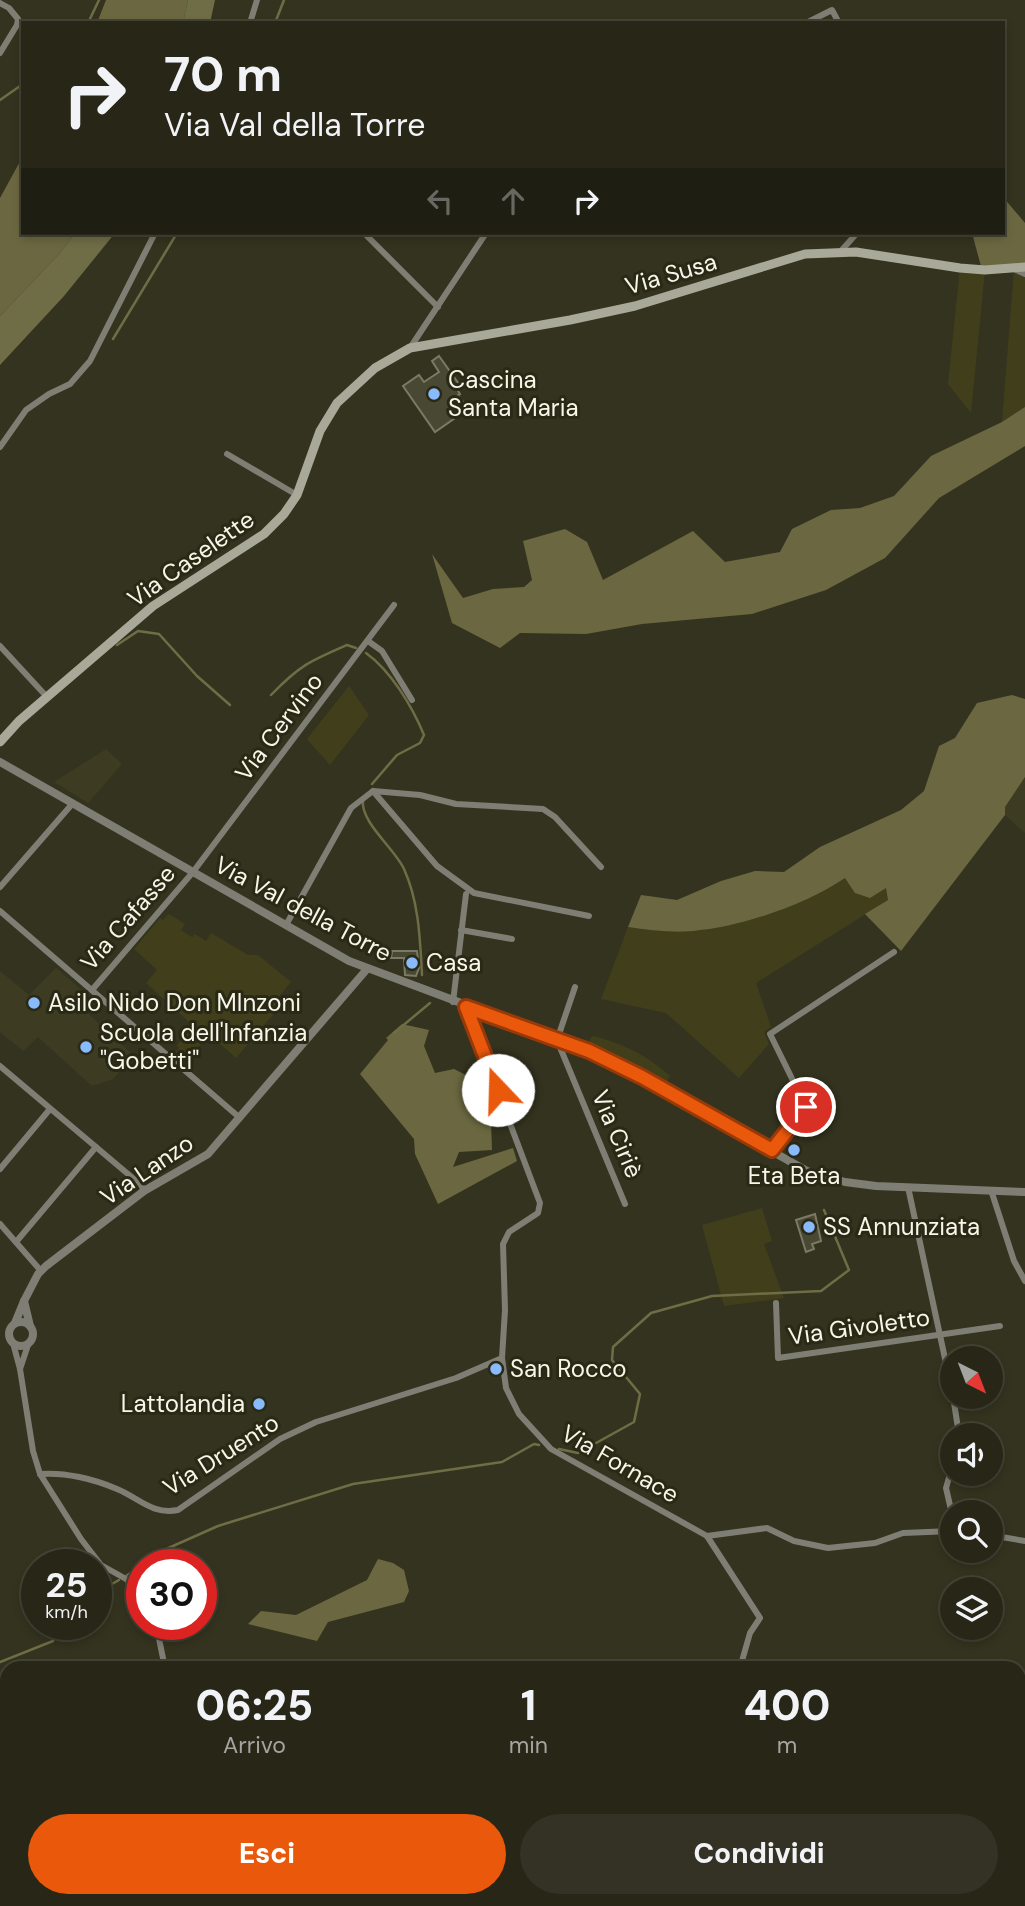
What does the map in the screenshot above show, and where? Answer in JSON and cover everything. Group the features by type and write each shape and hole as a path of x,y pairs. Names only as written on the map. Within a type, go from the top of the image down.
{"main road":[{"name":"Via Susa","path":"410,348 601,314 675,295 786,259 841,251 960,268 1025,267"},
{"name":"Via Caselette","path":"0,742 47,696 153,606 264,534 284,514 297,495 320,431 337,403 375,368 410,348"},
{"name":"Via Caselette","path":"0,731 19,721"}],"street":[{"path":"251,21 257,0"},
{"path":"0,3 9,8 18,19 0,53"},
{"path":"810,21 832,10 838,21"},
{"path":"0,447 26,410 70,384 90,361 154,235"},
{"path":"366,235 438,307"},
{"path":"410,348 485,235"},
{"path":"841,251 855,235"},
{"path":"1014,269 1025,274"},
{"path":"227,454 297,495"},
{"name":"Via Cervino","path":"193,872 394,606"},
{"path":"368,641 382,651 412,700"},
{"path":"0,646 47,696"},
{"name":"Via Val della Torre","path":"3,765 367,969 589,1051 642,1077 824,1177 845,1182 908,1187 1025,1192"},
{"path":"373,791 437,866 474,893 589,916"},
{"path":"286,925 351,808 373,791 420,795 456,804 543,809 555,817 601,867"},
{"path":"0,887 73,803"},
{"name":"Via Cafasse","path":"92,990 193,872"},
{"path":"453,1002 466,894"},
{"path":"0,911 240,1118"},
{"path":"461,930 512,939"},
{"path":"772,1150 806,1107 770,1034 894,952"},
{"name":"Via Lanzo","path":"12,1326 41,1271 144,1191 205,1157 367,969"},
{"path":"557,1040 575,987"},
{"name":"Via Fornace","path":"466,1007 540,1203 538,1213 509,1232 503,1244 505,1310 502,1358 506,1388 519,1414 551,1448 707,1536 760,1618 750,1633 742,1661"},
{"name":"Via Ciriè","path":"557,1040 625,1204"},
{"path":"0,1066 141,1185 144,1191"},
{"path":"0,1169 50,1109"},
{"path":"16,1242 96,1147"},
{"path":"908,1187 943,1346"},
{"path":"991,1190 1014,1261 1025,1281"},
{"path":"0,1224 41,1271"},
{"path":"20,1369 33,1332 24,1301"},
{"name":"Via Givoletto","path":"776,1303 778,1358 1000,1326"},
{"path":"0,1334 24,1322 30,1326"},
{"path":"12,1326 12,1342 20,1369 33,1451 40,1474 81,1539 101,1565 126,1580"},
{"path":"0,1339 23,1345 29,1342"},
{"name":"Via Druento","path":"40,1474 55,1473 101,1483 119,1489 157,1512 178,1510 280,1438 316,1422 456,1378 502,1358"},
{"path":"707,1536 767,1528 794,1541 828,1548 875,1543 903,1533 940,1531"},
{"path":"1003,1537 1025,1541"},
{"path":"159,1640 164,1661"}],"shaded area":[{"path":"106,0 188,0 183,21 98,21"},
{"path":"188,0 215,0 210,21 183,21"},
{"path":"21,160 21,235 73,235 0,316 0,198"},
{"path":"1005,199 1025,223 1025,267 982,270 973,235 1005,235"},
{"path":"73,235 113,235 64,296 0,365 0,316"},
{"path":"960,268 985,270 971,413 948,384"},
{"path":"1014,269 1025,274 1025,407 1002,422"},
{"path":"1025,407 1025,446 939,498 885,558 826,590 752,614 642,624 586,634 520,633 500,648 452,623 432,554 463,598 493,589 524,587 532,580 523,541 565,529 587,542 603,580 693,531 725,562 780,552 792,529 831,510 860,508 894,496 931,456 1002,422"},
{"path":"349,686 369,715 330,765 307,739"},
{"path":"1012,695 1025,699 1025,777 1005,807 1005,815 901,951 865,914 888,900 886,888 870,898 855,893 845,878 792,906 731,925 685,932 628,927 641,895 677,900 721,881 755,871 784,872 820,847 901,810 924,791 939,746 955,738 977,703"},
{"path":"106,749 122,764 88,803 54,782"},
{"path":"1025,777 1025,833 1005,815 1005,807"},
{"path":"845,878 886,888 888,900 756,983 771,1027 764,1032 769,1044 739,1078 666,1013 601,999 628,927 685,932 731,925 792,906"},
{"path":"169,914 185,924 181,930 192,937 195,934 206,941 211,933 248,955 258,955 291,982 277,999 282,1004 236,1058 206,1031 202,1036 205,1039 191,1055 186,1052 180,1058 175,1053 179,1048 177,1045 189,1031 190,1023 146,983 157,970 134,949 160,918 163,920"},
{"path":"56,968 85,993 79,1005 134,1056 113,1079 92,1086 38,1037 23,1051 0,1032 0,971 29,995"},
{"path":"402,1024 429,1030 424,1046 435,1073 454,1069 490,1087 501,1117 491,1122 492,1150 459,1152 453,1167 513,1148 517,1161 438,1204 415,1154 414,1139 360,1074 388,1040 386,1038"},
{"path":"592,1036 614,1042 643,1056 670,1076 666,1083 589,1042"},
{"path":"762,1208 772,1241 764,1244 784,1298 724,1306 702,1225"},
{"path":"378,1559 393,1563 404,1570 409,1591 404,1602 328,1622 317,1641 248,1624 261,1611 296,1615 367,1580"}],"building":[{"name":"Cascina Santa Maria","path":"439,356 461,387 457,389 460,394 458,395 468,409 435,432 403,386 419,375 424,382 439,372 432,361"},
{"name":"Casa","path":"392,951 417,951 419,968 416,976 405,975 404,958 391,958"},
{"name":"SS Annunziata","path":"815,1214 821,1241 812,1244 814,1249 806,1252 796,1220"}],"waterway":[{"path":"89,21 99,0"},
{"path":"276,21 284,0"},
{"path":"0,100 21,85"},
{"path":"113,339 176,235"},
{"path":"117,645 138,631 159,634 197,676 230,705"},
{"path":"271,695 298,670 314,660 347,645 356,648"},
{"path":"366,653 384,669 400,690 424,735 420,743 397,755 372,784"},
{"path":"363,800 372,826 400,861 409,882 418,921 422,975"},
{"path":"394,1033 430,1003"},
{"path":"559,1449 578,1453 634,1422 640,1394 612,1360 613,1347 651,1313 712,1296 821,1291 849,1270 824,1210"},
{"path":"166,1549 218,1526 353,1484 502,1462 534,1444 539,1445"},
{"path":"112,1584 119,1580"},
{"path":"3,1661 53,1640"}],"place":[{"name":"Cascina Santa Maria","path":"434,394"},
{"name":"Casa","path":"412,963"},
{"name":"Asilo Nido Don MInzoni","path":"34,1003"},
{"name":"Scuola dell'Infanzia \"Gobetti\"","path":"86,1047"},
{"name":"Eta Beta","path":"794,1150"},
{"name":"SS Annunziata","path":"809,1227"},
{"name":"San Rocco","path":"496,1369"},
{"name":"Lattolandia","path":"259,1404"}],"route":[{"path":"498,1090 466,1007 589,1051 642,1077 772,1150 806,1107"}]}
